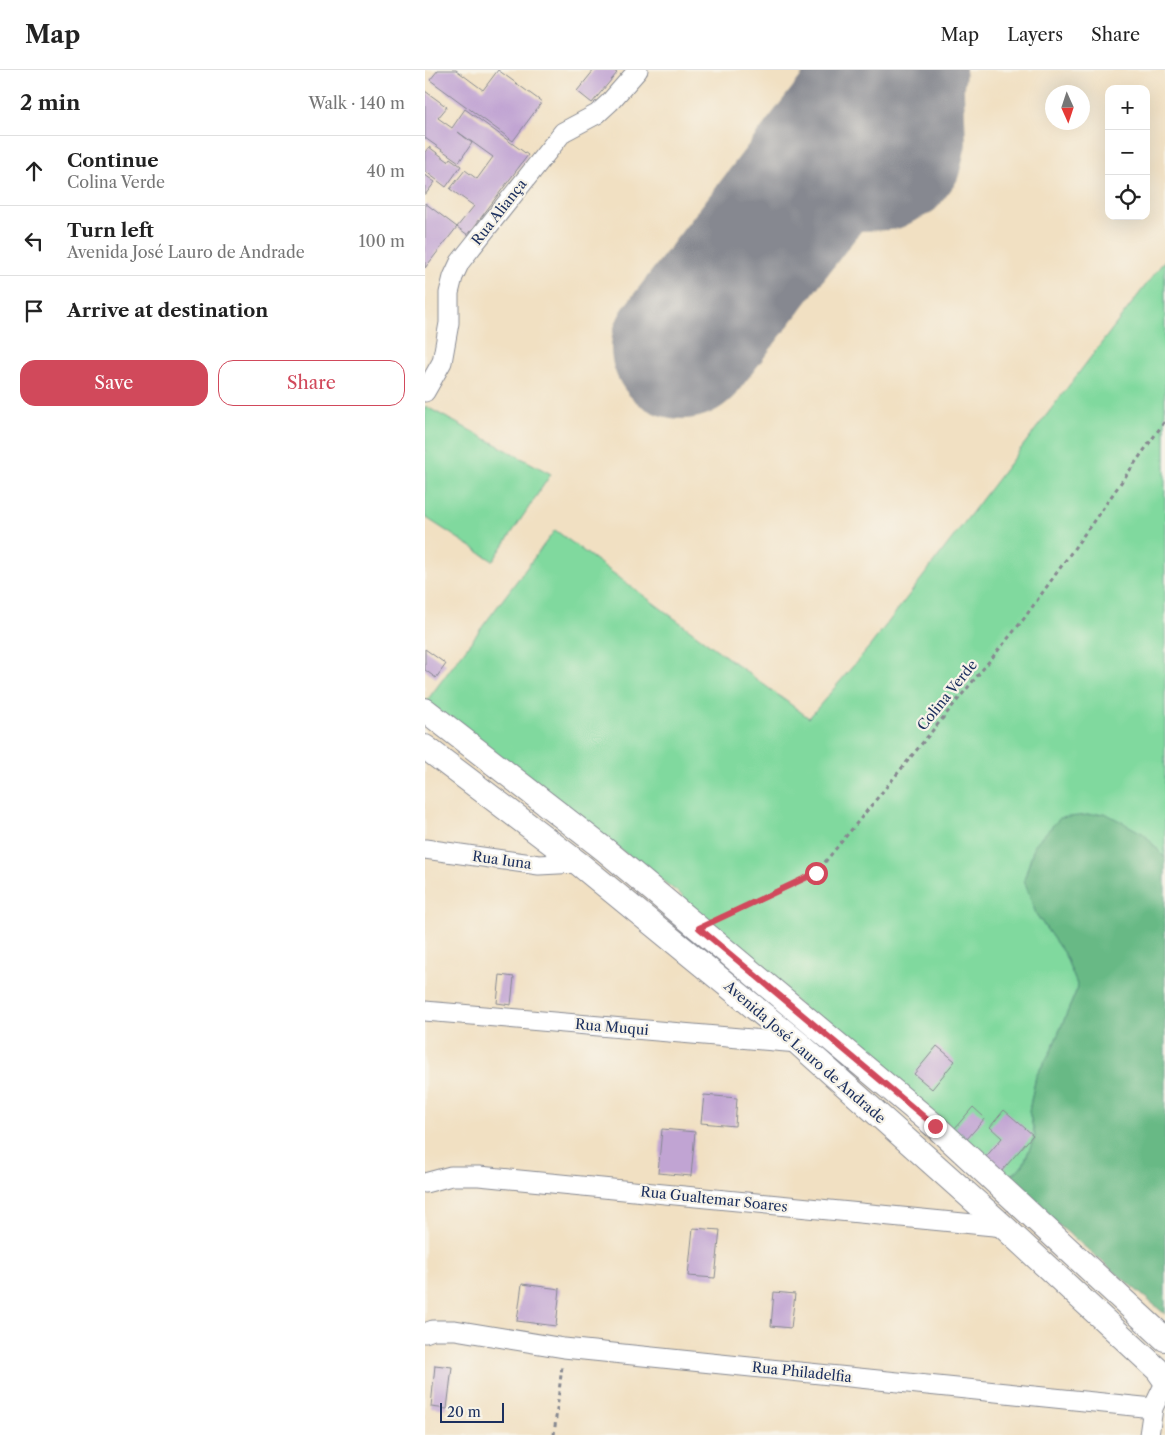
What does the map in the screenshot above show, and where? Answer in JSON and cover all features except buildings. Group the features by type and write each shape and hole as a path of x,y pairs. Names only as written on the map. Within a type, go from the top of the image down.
{"street":[{"name":"Rua Aliança","path":"425,392 442,362 449,324 449,293 453,277 460,262 563,132 597,114 638,70"},
{"name":"Avenida José Lauro de Andrade","path":"425,710 604,849 935,1126 1165,1340"},
{"name":"Avenida José Lauro de Andrade","path":"425,747 578,863 798,1043 1005,1227 1159,1370 1165,1381"},
{"name":"Rua Iuna","path":"425,849 539,865 578,863"},
{"name":"Rua Muqui","path":"425,1011 798,1043"},
{"name":"Rua Gualtemar Soares","path":"425,1183 451,1176 479,1176 1005,1227"},
{"name":"Rua Philadelfia","path":"425,1333 433,1330 455,1330 564,1348 1153,1408"},
{"path":"1149,1435 1153,1408 1165,1381"}],"path":[{"name":"Colina Verde","path":"699,928 816,873 1023,620 1165,421"},
{"path":"554,1435 564,1348"}],"green space":[{"path":"1165,260 1165,858 1144,834 1036,914 1065,955 1078,987 1051,1051 1036,1076 1029,1111 1035,1136 1023,1165 1006,1181 679,902 683,896 425,705 425,703 555,530 809,718 870,646"},
{"path":"425,406 551,474 493,561 425,517"},
{"path":"1105,813 1144,834 1165,858 1165,1314 1006,1181 1023,1165 1035,1136 1029,1111 1036,1076 1051,1051 1078,987 1065,955 1036,914 1024,880 1035,844 1060,818"}],"taxiway":[{"path":"807,184 832,199 860,202 890,201 916,188 931,168 937,142 934,70"}],"runway":[{"path":"682,348 895,70"}],"route":[{"path":"816,873 699,928 935,1126"}]}
